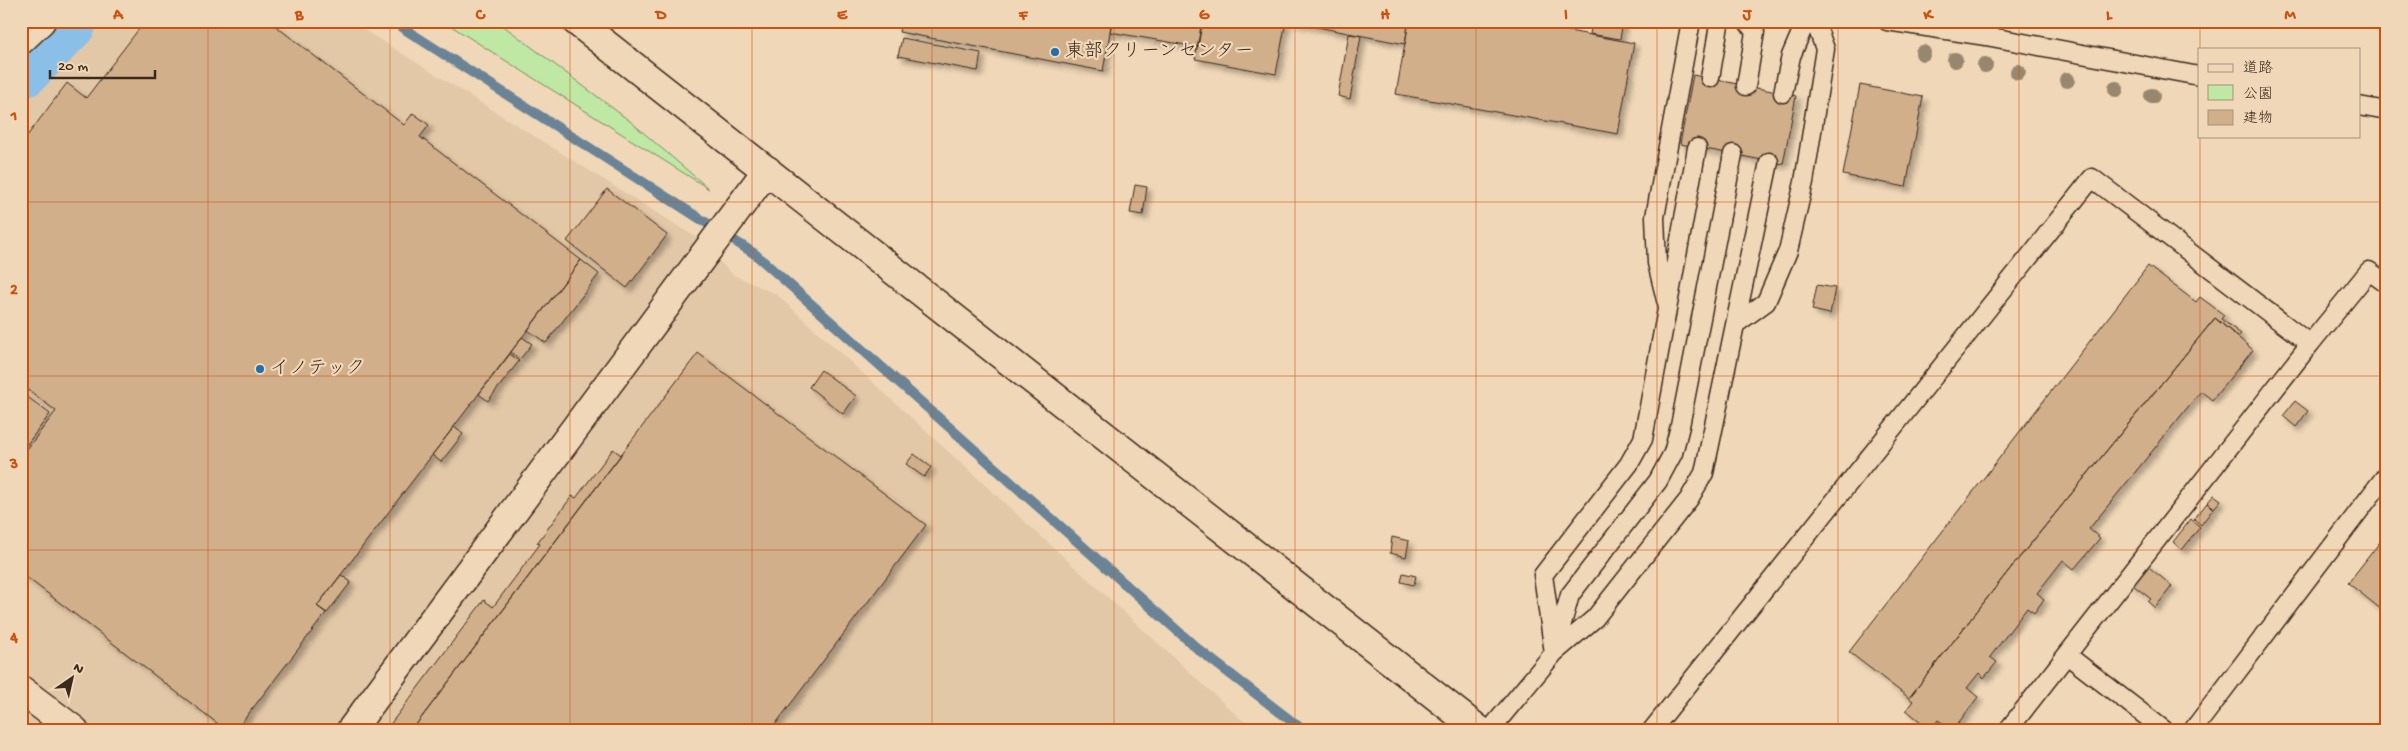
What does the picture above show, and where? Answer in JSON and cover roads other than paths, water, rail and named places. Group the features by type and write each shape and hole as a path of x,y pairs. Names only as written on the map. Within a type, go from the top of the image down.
{"street":[{"path":"21,40 41,21"},
{"path":"576,21 1479,730"},
{"path":"351,730 767,170"},
{"path":"21,690 74,730"}],"lane":[{"path":"1667,306 1657,262 1655,217 1691,21"},
{"path":"1710,78 1719,25 1716,21"},
{"path":"1746,86 1755,32 1747,21"},
{"path":"1783,93 1791,56 1806,21"},
{"path":"1737,323 1766,302 1788,251 1804,182 1826,49 1815,21"},
{"path":"1887,21 1987,29 2198,76"},
{"path":"2360,106 2387,111"},
{"path":"1554,653 1543,575 1629,464 1643,439 1697,148"},
{"path":"1554,653 1570,595 1658,480 1673,454 1733,154"},
{"path":"1490,730 1554,653 1595,618 1689,499 1704,473 1737,323 1769,162"},
{"path":"1653,729 2092,178 2310,344"},
{"path":"2008,730 2369,271 2387,284"},
{"path":"2193,730 2387,474"},
{"path":"2068,655 2164,730"}],"waterway":[{"path":"21,67 66,21"},
{"path":"392,21 755,254 1199,650 1303,730"}],"place":[{"name":"東部クリーンセンター","path":"1055,52"},
{"name":"イノテック","path":"260,369"}]}
